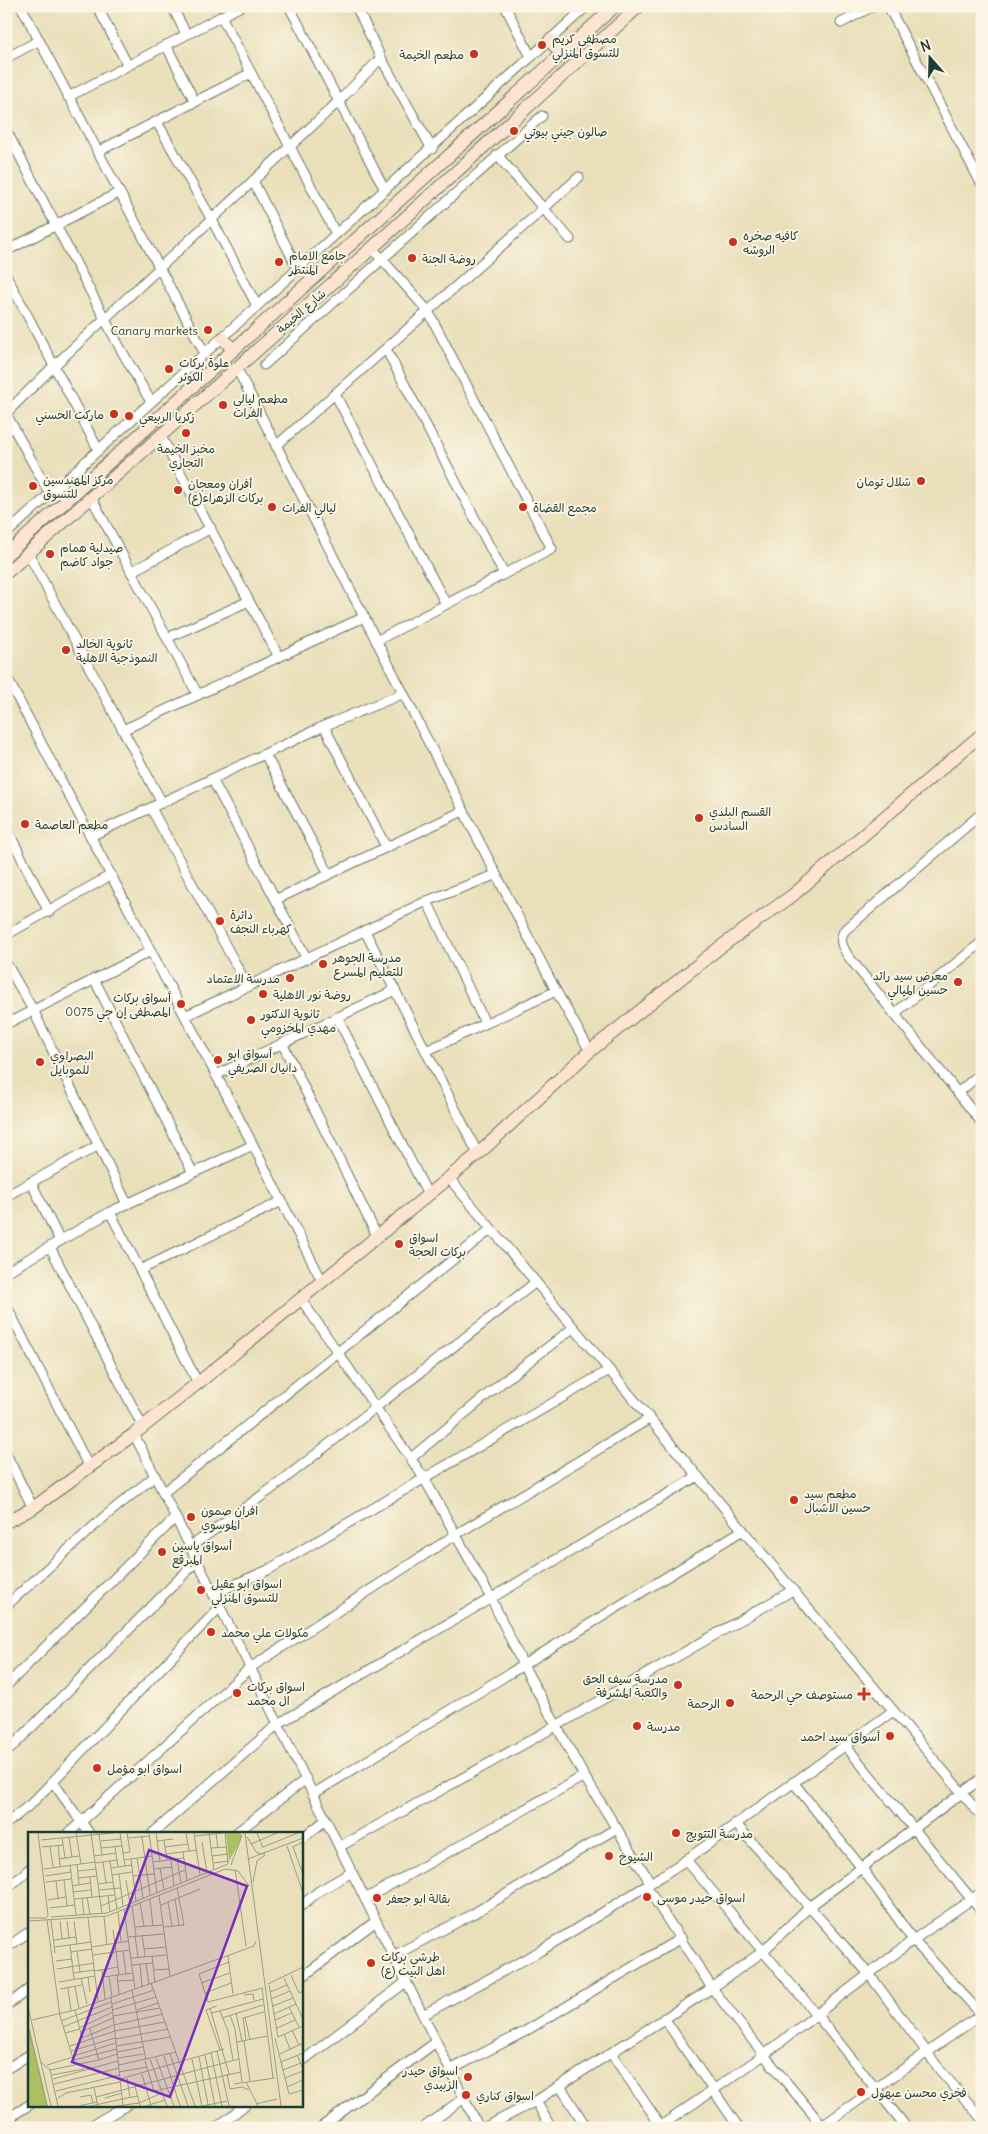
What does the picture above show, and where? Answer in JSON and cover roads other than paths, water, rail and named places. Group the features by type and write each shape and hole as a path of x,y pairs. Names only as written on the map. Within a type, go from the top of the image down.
{"street":[{"path":"20,6 205,354"},
{"path":"97,6 127,64"},
{"path":"172,6 186,34"},
{"path":"68,97 127,64 241,6"},
{"path":"289,6 385,190"},
{"path":"356,6 381,58 432,149"},
{"path":"505,6 531,57"},
{"name":"شارع الخيمة","path":"6,555 614,6"},
{"name":"شارع الخيمة","path":"6,574 236,367 372,248 639,6"},
{"path":"841,23 873,6"},
{"path":"888,6 982,185"},
{"path":"6,534 432,149 582,8"},
{"path":"221,16 336,234"},
{"path":"550,40 561,54"},
{"path":"6,58 38,41"},
{"path":"166,45 195,102"},
{"path":"50,494 6,414 55,365 106,320 290,147 381,58"},
{"path":"97,152 251,73"},
{"path":"538,76 541,84 548,89"},
{"path":"499,111 506,116 510,123"},
{"path":"264,364 542,116"},
{"path":"157,122 212,220 257,306"},
{"path":"6,130 151,402"},
{"path":"497,155 570,239"},
{"path":"276,446 579,177"},
{"path":"253,181 298,269"},
{"path":"6,251 118,193"},
{"path":"372,248 383,258 428,311 552,549 376,641"},
{"path":"6,275 98,449"},
{"path":"222,338 234,350"},
{"path":"386,349 504,574"},
{"path":"236,367 402,694 556,991 590,1051"},
{"path":"336,394 446,604"},
{"path":"161,416 146,435 148,440 157,438 211,528 280,657"},
{"path":"104,486 122,465 120,458 114,458"},
{"path":"91,498 198,695"},
{"path":"131,572 211,528"},
{"path":"28,554 162,803"},
{"path":"167,638 249,601"},
{"path":"123,730 364,617"},
{"path":"6,676 186,1016 322,1281"},
{"path":"91,836 324,726 402,694"},
{"path":"324,726 386,847"},
{"path":"6,1522 33,1508 198,1383 478,1154 590,1051 719,948 793,895 982,734"},
{"path":"265,754 328,874"},
{"path":"212,779 307,959"},
{"path":"151,808 248,987"},
{"path":"277,899 463,811"},
{"path":"982,813 844,931 840,938 848,956 982,1123"},
{"path":"6,827 49,912"},
{"path":"6,935 111,875"},
{"path":"186,1016 427,901 496,875"},
{"path":"427,901 485,1023"},
{"path":"365,931 478,1154"},
{"path":"894,1014 982,942"},
{"path":"6,1024 151,951"},
{"path":"6,963 33,1010 128,1204"},
{"path":"94,979 193,1174"},
{"path":"216,1074 395,990"},
{"path":"426,1051 556,991"},
{"path":"338,1018 428,1195"},
{"path":"282,1044 377,1236"},
{"path":"958,1093 982,1072"},
{"path":"6,1196 99,1145"},
{"path":"6,1272 110,1212 253,1145"},
{"path":"449,1178 982,1816"},
{"path":"30,1182 60,1241"},
{"path":"140,1270 282,1201"},
{"path":"110,1212 198,1383"},
{"path":"163,1492 491,1230"},
{"path":"50,1247 138,1430 155,1476 175,1518 479,2128"},
{"path":"190,1547 274,1487 536,1282"},
{"path":"301,1298 424,1478 454,1535 491,1598 523,1665 584,1776 712,1988 823,2127 982,2014 913,1940 861,1867 794,1782"},
{"path":"6,1305 89,1467"},
{"path":"411,1458 505,1380 573,1328"},
{"path":"213,1594 268,1570 609,1370"},
{"path":"70,1832 250,1668 454,1535 649,1419"},
{"path":"6,1454 33,1508"},
{"path":"6,1606 104,1517 155,1476"},
{"path":"154,1832 278,1724 698,1476"},
{"path":"6,1686 175,1518"},
{"path":"313,1794 743,1530"},
{"path":"6,1753 197,1561"},
{"path":"339,1847 556,1726 793,1590"},
{"path":"6,1824 32,1803 53,1782 220,1607"},
{"path":"423,2015 540,1951 686,1860 893,1710"},
{"path":"845,1745 982,1912"},
{"path":"365,1899 584,1776"},
{"path":"484,2128 536,2101 712,1988 762,1952 809,1907 982,1778"},
{"path":"237,1832 306,1780"},
{"path":"53,1782 88,1832"},
{"path":"302,1838 326,1820"},
{"path":"736,1824 869,1974 940,2070 982,2119"},
{"path":"394,1956 471,1915 617,1828"},
{"path":"686,1860 816,2014 904,2124 894,2128"},
{"path":"7,1886 28,1870"},
{"path":"302,1905 319,1891 352,1872"},
{"path":"611,2052 660,2127 764,2055 913,1940 982,1892"},
{"path":"302,1977 376,1920"},
{"path":"6,1948 28,1933"},
{"path":"450,2070 524,2032 681,1938"},
{"path":"302,2061 406,1982"},
{"path":"6,2006 28,1990"},
{"path":"664,2018 739,2128"},
{"path":"320,2128 436,2042"},
{"path":"6,2069 28,2056"},
{"path":"560,2086 587,2128"},
{"path":"423,2128 464,2098"},
{"path":"536,2101 551,2128"},
{"path":"16,2128 8,2113 28,2105"},
{"path":"87,2128 125,2106"},
{"path":"216,2128 244,2106"}],"place":[{"name":"مصطفى كريم للتسوق المنزلي","path":"542,45"},
{"name":"مطعم الخيمة","path":"474,54"},
{"name":"صالون جيني بيوتي","path":"514,131"},
{"name":"كافيه صخره الروشه","path":"733,242"},
{"name":"روضة الجنة","path":"412,258"},
{"name":"جامع الامام المنتظر","path":"279,262"},
{"name":"Canary markets","path":"208,330"},
{"name":"علوة بركات الكوثر","path":"169,369"},
{"name":"مطعم ليالي الفرات","path":"223,405"},
{"name":"ماركت الحسني","path":"114,414"},
{"name":"زكريا الربيعي","path":"129,416"},
{"name":"مخبز الخيمة التجاري","path":"186,433"},
{"name":"شلال تومان","path":"921,481"},
{"name":"مركز المهندسين للتسوق","path":"33,486"},
{"name":"أفران ومعجان بركات الزهراء(ع)","path":"178,490"},
{"name":"ليالي الفرات","path":"272,507"},
{"name":"مجمع القضاة","path":"523,507"},
{"name":"صيدلية همام جواد كاضم","path":"50,554"},
{"name":"ثانوية الخالد النموذجية الاهلية","path":"66,650"},
{"name":"القسم البلدي السادس","path":"699,818"},
{"name":"مطعم العاصمة","path":"25,824"},
{"name":"دائرة كهرباء النجف","path":"220,921"},
{"name":"مدرسة الجوهر للتعليم المسرع","path":"323,964"},
{"name":"مدرسة الاعتماد","path":"290,978"},
{"name":"معرض سيد رائد حسين الميالي","path":"958,982"},
{"name":"روضة نور الاهلية","path":"263,994"},
{"name":"أسواق بركات المصطفی إن جي 0075","path":"181,1004"},
{"name":"ثانوية الدكتور مهدي المخزومي","path":"251,1020"},
{"name":"أسواق ابو دانيال الصريفي","path":"218,1060"},
{"name":"البصراوي للموبايل","path":"40,1062"},
{"name":"اسواق بركات الحجة","path":"399,1244"},
{"name":"مطعم سيد حسين الاشبال","path":"794,1500"},
{"name":"افران صمون الموسوي","path":"191,1517"},
{"name":"أسواق ياسين المبرقع","path":"162,1552"},
{"name":"اسواق ابو عقيل للتسوق المنزلي","path":"201,1590"},
{"name":"مكولات علي محمد","path":"211,1632"},
{"name":"مدرسة سيف الحق والكعبة المشرفة","path":"678,1685"},
{"name":"اسواق بركات ال محمد","path":"237,1693"},
{"name":"مستوصف حي الرحمة","path":"864,1694"},
{"name":"الرحمة","path":"730,1703"},
{"name":"مدرسة","path":"637,1726"},
{"name":"أسواق سيد احمد","path":"890,1736"},
{"name":"اسواق ابو مؤمل","path":"97,1768"},
{"name":"مدرسة التتويج","path":"676,1833"},
{"name":"الشيوخ","path":"609,1856"},
{"name":"اسواق حيدر موسى","path":"647,1897"},
{"name":"بقالة ابو جعفر","path":"377,1898"},
{"name":"طرشي بركات اهل البيت (ع)","path":"371,1963"},
{"name":"اسواق حيدر الزبيدي","path":"468,2077"},
{"name":"فخري محسن عبهول","path":"861,2092"},
{"name":"اسواق كناري","path":"466,2095"}]}
